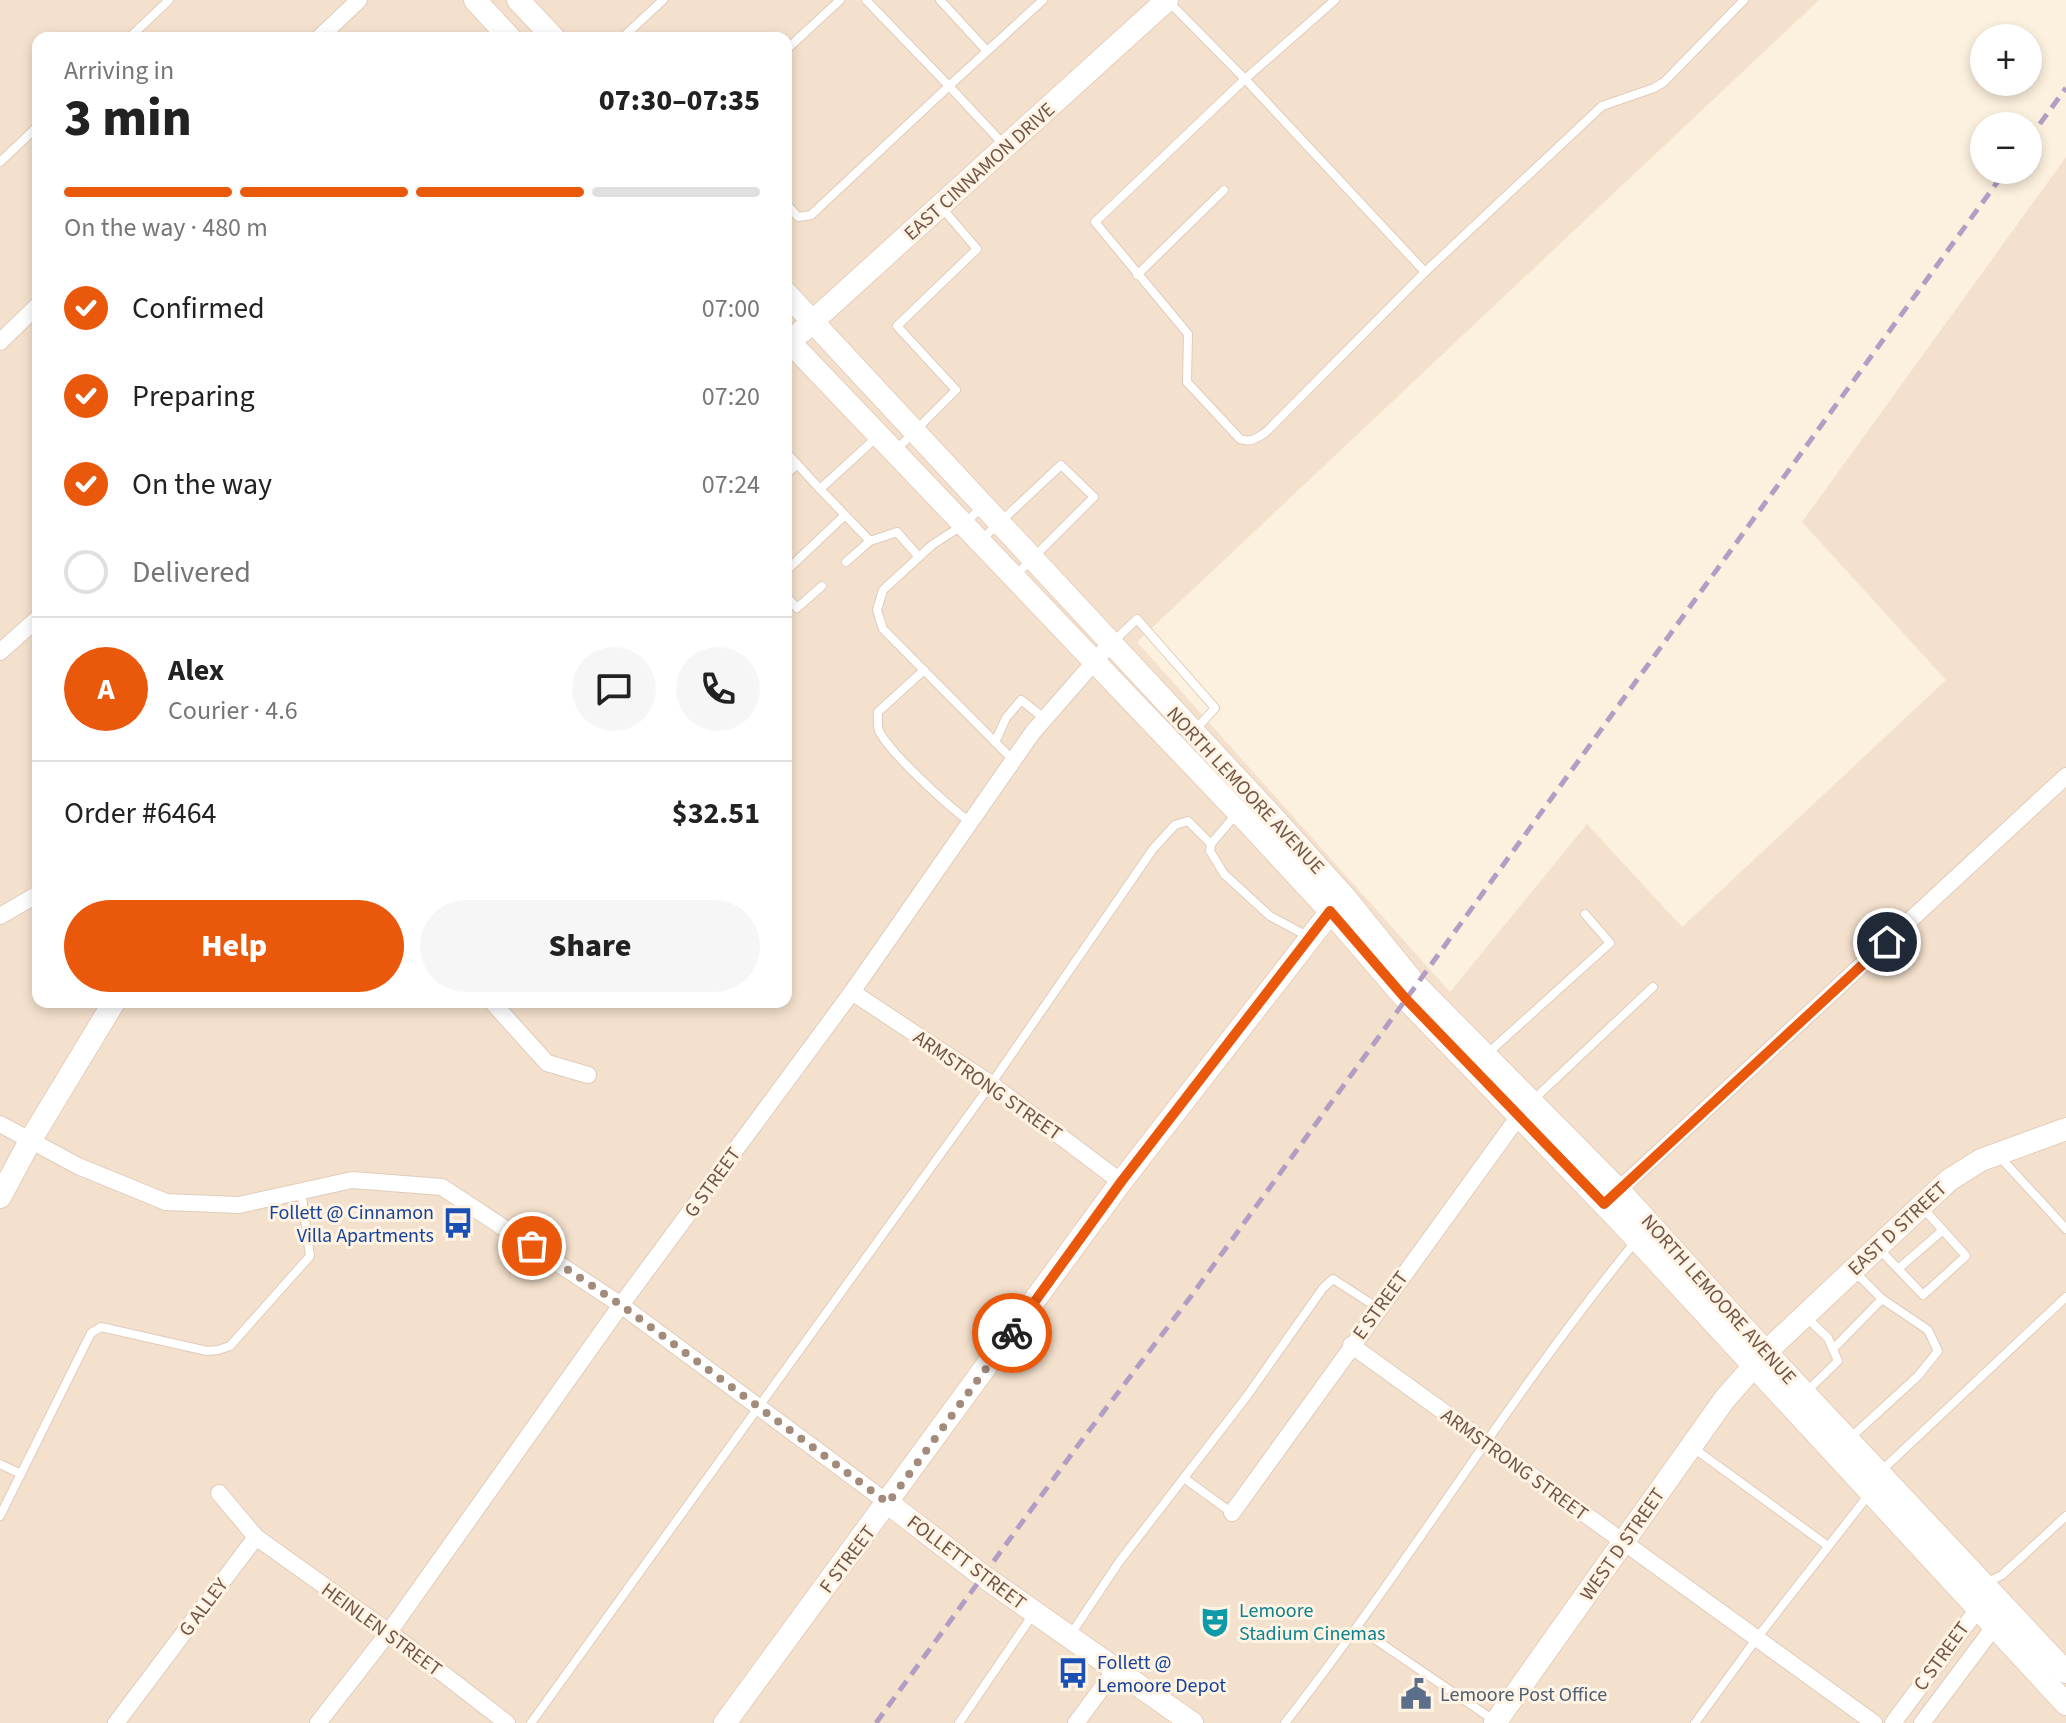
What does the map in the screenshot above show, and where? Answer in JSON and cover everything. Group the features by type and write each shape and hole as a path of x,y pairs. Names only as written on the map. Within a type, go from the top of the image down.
{"main road":[{"path":"475,0 504,32"},
{"path":"518,0 548,32"},
{"name":"EAST CINNAMON DRIVE","path":"792,338 1167,0"},
{"name":"NORTH LEMOORE AVENUE","path":"792,300 1110,644 1238,812 1337,903"},
{"name":"NORTH LEMOORE AVENUE","path":"792,347 1093,661 1185,740 1337,903 1405,998 1480,1061 1611,1197 1759,1359 1805,1393 1848,1439 1878,1481"},
{"name":"F STREET","path":"725,1723 1121,1182 1337,903"},
{"path":"0,1197 110,1008"},
{"name":"EAST D STREET","path":"1759,1359 1920,1205 1960,1172 1996,1153 2066,1129"},
{"name":"NORTH LEMOORE AVENUE","path":"1611,1197 1637,1240 1878,1481 2001,1618 2066,1704"},
{"name":"WEST D STREET","path":"1495,1722 1724,1400 1759,1359"},
{"name":"FOLLETT STREET","path":"888,1503 1192,1723"},
{"name":"NORTH LEMOORE AVENUE","path":"2001,1618 2066,1672"}],"street":[{"path":"325,32 359,0"},
{"path":"0,342 32,311"},
{"path":"0,652 32,623"},
{"name":"G STREET","path":"318,1723 389,1632 621,1305 852,992 1013,760 1044,718 1110,644"},
{"path":"1611,1197 2066,776"},
{"path":"0,916 32,897"},
{"name":"ARMSTRONG STREET","path":"852,992 991,1084 1121,1182"},
{"path":"497,1008 547,1063 588,1075"},
{"name":"E STREET","path":"1232,1513 1526,1108"},
{"name":"FOLLETT STREET","path":"0,1124 78,1166 166,1202 239,1205 352,1180 442,1187 621,1305 888,1503"},
{"name":"ARMSTRONG STREET","path":"1351,1345 1874,1723"},
{"path":"219,1493 256,1537"},
{"name":"HEINLEN STREET","path":"256,1537 389,1632 507,1723"},
{"name":"G ALLEY","path":"116,1723 256,1537"},
{"name":"C STREET","path":"1893,1723 1980,1596"},
{"name":"C STREET","path":"1922,1723 2001,1618"},
{"path":"1076,1723 1116,1669"}],"lane":[{"path":"135,32 169,0"},
{"path":"631,32 663,0"},
{"path":"792,44 840,0"},
{"path":"866,0 1005,147"},
{"path":"940,0 987,51"},
{"path":"792,210 798,217 811,215 1043,0"},
{"path":"1167,0 1425,272"},
{"path":"1335,0 1245,79 1095,222 1188,334 1187,382 1240,439 1247,441 1266,432 1425,272 1602,106 1664,82 1744,0"},
{"path":"0,162 32,132"},
{"path":"1137,275 1224,190"},
{"path":"894,452 956,390 897,326 977,249 940,206"},
{"path":"820,489 878,435"},
{"path":"792,459 870,541"},
{"path":"792,469 797,464"},
{"path":"979,542 1061,465 1094,497 1013,578"},
{"path":"983,506 883,590 877,610 883,629 1013,760"},
{"path":"792,565 845,515"},
{"path":"846,562 870,541 897,532 919,557"},
{"path":"792,603 797,608 822,586"},
{"path":"1110,644 1137,619 1215,708 1185,740"},
{"path":"924,670 878,712 877,727 886,741 939,796 970,822"},
{"path":"995,742 1006,718 1021,700 1044,718"},
{"path":"1238,812 1211,844 1210,851 1224,874 1270,916 1309,938"},
{"path":"531,1723 991,1084 1153,849 1175,825 1188,821 1211,844"},
{"path":"1480,1061 1610,943 1585,914"},
{"path":"1526,1108 1653,987"},
{"path":"1996,1153 2066,1229"},
{"path":"0,1516 91,1333 101,1327 207,1351 230,1346 310,1256 301,1191"},
{"path":"1876,1246 1923,1295 1966,1256 1920,1205"},
{"path":"1898,1269 1943,1230"},
{"path":"1285,1723 1408,1558 1583,1307 1637,1240"},
{"path":"1848,1439 1918,1376 1938,1351 1928,1330 1882,1299 1852,1270"},
{"path":"1069,1636 1119,1562 1247,1396 1323,1288 1333,1279 1378,1308"},
{"path":"1695,1723 1878,1481 2066,1297"},
{"path":"1833,1349 1882,1299"},
{"path":"1805,1315 1828,1338 1838,1361 1805,1393"},
{"path":"1691,1446 1828,1546"},
{"path":"0,1464 21,1474"},
{"path":"1184,1478 1232,1513"},
{"path":"1980,1596 2066,1516"},
{"path":"957,1723 1035,1612"},
{"path":"1357,1627 1495,1722"}],"shaded area":[{"path":"0,0 1819,0 1137,642 1450,992 1587,824 1682,927 1946,680 1802,522 2066,157 2066,1723 0,1723"}],"railway":[{"path":"2042,121 2066,88"},
{"path":"876,1723 1076,1448 1192,1295 1996,184"}],"way so far":[{"path":"532,1246 621,1305 888,1503 1012,1333"}],"place":[{"name":"Follett @ Cinnamon Villa Apartments","path":"458,1223"},
{"name":"Lemoore Stadium Cinemas","path":"1215,1622"},
{"name":"Follett @ Lemoore Depot","path":"1073,1673"},
{"name":"Lemoore Post Office","path":"1416,1694"}],"route":[{"path":"1012,1333 1121,1182 1330,911 1405,998 1604,1204 1887,942"}]}
